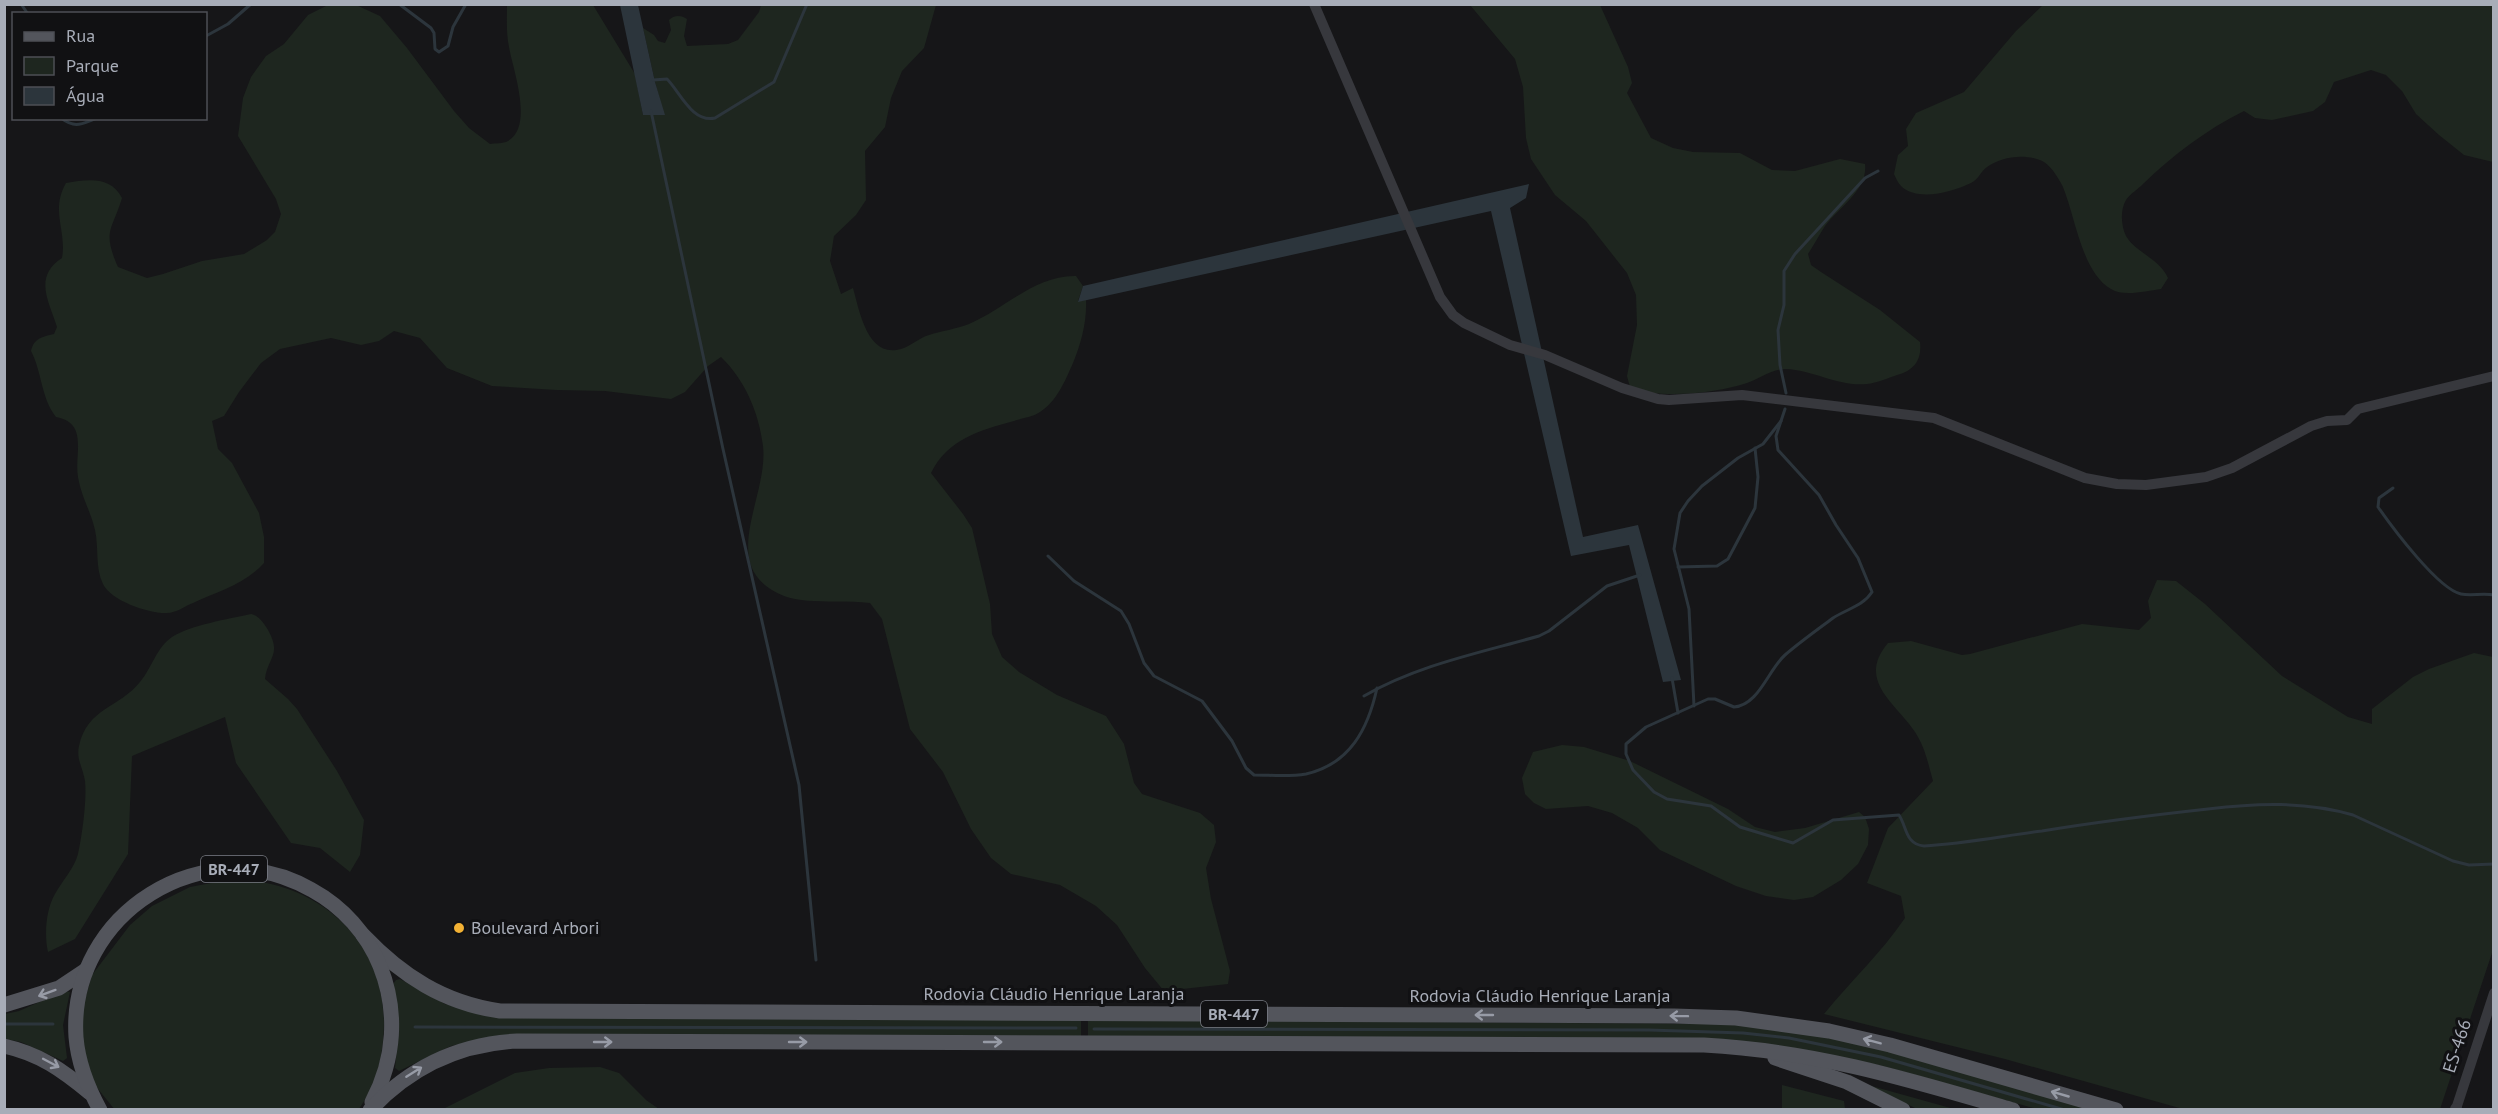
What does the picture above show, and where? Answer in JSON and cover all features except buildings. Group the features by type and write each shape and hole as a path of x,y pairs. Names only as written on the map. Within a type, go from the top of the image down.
{"main road":[{"name":"BR-447","path":"100,1110 90,1093 82,1071 76,1038 78,1004 86,970 107,933 138,901 172,882 216,870 255,870 292,880 332,902 363,935 384,975 392,1019 387,1064 369,1110"},
{"name":"Rodovia Cláudio Henrique Laranja","path":"363,935 398,969 425,987 469,1005 500,1011 1736,1018 1799,1026 1860,1038 2116,1110"},
{"name":"BR-447","path":"4,1005 59,988 86,970"},
{"name":"BR-447","path":"369,1110 399,1082 428,1064 472,1047 502,1042 1674,1044 1764,1049 1824,1058 1882,1072 2013,1110"},
{"path":"1674,1044 1733,1050 1799,1065 1847,1082 1904,1110"},
{"name":"BR-447","path":"4,1046 21,1050 55,1064 90,1093"}],"street":[{"path":"1314,4 1440,297 1453,315 1464,323 1510,345 1545,355 1622,388 1669,400 1742,395 1934,418 2085,478 2117,484 2155,484 2206,477 2232,468 2311,426 2327,421 2347,420 2358,409 2493,376"},
{"name":"ES-466","path":"2456,1109 2493,993"}],"green space":[{"path":"328,5 356,5 380,16 454,111 469,128 490,144 508,141 516,134 520,123 520,97 507,36 507,5 593,5 635,74 643,115 664,115 643,28 654,35 658,41 665,43 671,30 669,20 680,16 687,19 684,36 687,46 728,44 738,40 759,12 761,5 936,5 924,48 902,71 891,98 885,127 865,151 866,200 856,215 834,236 830,261 841,294 853,288 866,330 880,347 889,350 901,349 925,336 969,324 1047,281 1076,276 1083,286 1078,301 1086,300 1086,316 1081,340 1067,377 1051,402 1034,415 977,432 966,438 946,452 931,473 972,528 990,604 992,634 1002,657 1019,672 1057,695 1106,716 1124,744 1134,783 1142,794 1200,813 1214,825 1216,842 1206,868 1211,899 1230,971 1228,984 1164,991 1145,968 1117,925 1096,906 1060,885 1011,874 991,858 971,829 943,772 910,729 882,619 870,603 793,599 763,584 752,568 748,550 763,466 761,434 750,398 730,366 721,357 708,366 685,392 671,399 605,391 492,386 447,368 420,338 394,331 379,341 361,345 331,338 280,349 261,363 224,416 212,421 218,449 232,463 259,513 264,537 264,563 239,582 170,613 141,609 122,601 107,590 98,565 95,530 78,477 76,433 73,426 66,420 56,417 51,410 31,351 36,341 54,334 57,327 47,299 46,281 53,265 62,258 59,212 61,193 66,183 90,180 112,186 122,198 110,231 110,246 113,255 118,267 147,278 202,261 244,254 267,240 275,232 281,214 276,199 238,136 243,98 251,77 266,56 284,44 308,15"},
{"path":"1470,5 1600,5 1628,67 1632,83 1627,93 1651,138 1673,148 1693,152 1740,153 1772,170 1795,171 1840,159 1865,164 1865,173 1857,190 1825,226 1808,254 1811,265 1880,310 1920,342 1920,354 1913,367 1879,382 1867,384 1846,383 1786,369 1766,374 1735,387 1688,394 1656,393 1630,387 1627,376 1637,325 1636,295 1627,273 1586,221 1555,195 1531,159 1526,138 1523,87 1515,59"},
{"path":"2043,5 2493,5 2493,162 2464,155 2416,114 2402,91 2386,75 2371,70 2334,82 2325,102 2313,111 2272,120 2255,118 2244,111 2190,144 2126,200 2122,218 2126,236 2130,242 2159,265 2168,278 2161,289 2135,293 2116,291 2101,281 2093,270 2086,257 2063,187 2044,162 2030,157 2000,160 1987,167 1971,183 1935,194 1916,194 1908,191 1900,185 1894,174 1898,155 1908,146 1906,129 1916,113 1964,92 2016,31"},
{"path":"2157,580 2176,581 2205,604 2282,676 2348,717 2372,724 2372,709 2413,677 2474,653 2493,657 2493,950 2440,1109 2183,1109 2005,1059 1824,1014 1905,918 1901,896 1867,883 1888,828 1933,781 1918,737 1878,682 1876,670 1879,657 1888,643 1911,641 1962,655 2082,624 2139,630 2151,618 2148,601"},
{"path":"251,614 263,622 273,643 274,651 265,679 297,709 337,771 364,820 360,855 350,872 320,848 291,843 236,763 225,717 132,756 128,854 75,939 48,952 46,930 52,900 71,870 78,854 81,838 85,808 85,781 78,751 83,733 96,716 132,691 158,652 172,637 199,626"},
{"path":"1562,745 1584,747 1630,761 1728,809 1755,827 1775,832 1805,828 1859,812 1865,817 1869,829 1868,845 1858,864 1841,880 1813,897 1794,900 1766,896 1736,886 1660,850 1638,828 1612,813 1588,806 1546,809 1534,803 1525,794 1522,778 1533,752"},
{"path":"233,879 266,883 296,892 323,907 346,926 364,949 377,977 383,1007 383,1041 376,1077 359,1109 115,1110 90,1079 74,1038 92,975 130,925 152,906 190,887"},
{"path":"400,979 445,1004 489,1016 1081,1020 1081,1036 500,1035 451,1046 399,1071 395,1068 399,1026 393,984"},
{"path":"64,991 70,992 63,1025 67,1058 63,1061 21,1042 5,1039 5,1014 19,1011"},
{"path":"1088,1020 1736,1024 1858,1042 2098,1109 2037,1109 1883,1066 1795,1048 1088,1037"},
{"path":"600,1067 619,1073 646,1100 659,1109 443,1109 515,1073 549,1068"},
{"path":"1782,1085 1844,1101 1845,1109 1782,1109"},
{"path":"1868,1085 1954,1109 1917,1109"}],"water":[{"path":"620,5 638,5 655,82 665,115 643,115"},
{"path":"1529,184 1526,198 1510,208 1583,537 1638,525 1681,680 1663,682 1629,545 1571,556 1491,211 1078,302 1083,286"}],"waterway":[{"path":"21,4 27,12"},
{"path":"207,35 228,24 251,4"},
{"path":"399,4 431,28 434,33 435,49 439,52 448,46 453,27 466,4"},
{"path":"653,80 667,79 693,111 700,116 715,118 774,82 807,4"},
{"path":"651,111 723,449 799,785 816,960"},
{"path":"64,120 75,124 92,120"},
{"path":"1786,393 1780,365 1778,330 1784,305 1784,271 1795,254 1865,178 1878,171"},
{"path":"1785,409 1776,436 1778,450 1819,495 1858,558 1872,592 1864,601 1833,618 1785,655 1757,694 1743,705 1734,707 1715,699 1708,699 1646,727 1626,744 1626,754 1633,770 1654,792 1667,799 1711,806 1740,827 1793,843 1833,820 1899,815 1913,842 1924,846 2226,807 2299,805 2353,815 2453,861 2469,865 2494,864"},
{"path":"1694,706 1689,609 1674,549 1680,513 1702,486 1738,458 1763,444 1781,421"},
{"path":"1678,567 1717,566 1728,559 1755,508 1758,477 1755,448"},
{"path":"2393,488 2379,498 2378,507 2428,570 2451,590 2461,594 2494,595"},
{"path":"1048,556 1074,581 1121,611 1129,624 1144,663 1154,676 1202,701 1232,741 1246,768 1254,775 1306,774 1334,762 1355,743 1362,731 1377,688"},
{"path":"1364,696 1427,668 1539,636 1549,631 1607,586 1640,575"},
{"path":"1672,678 1678,713"},
{"path":"4,1024 53,1024"},
{"path":"415,1027 1076,1028"},
{"path":"1094,1029 1649,1030 1743,1033 1789,1038 1881,1057 2065,1110"}],"place":[{"name":"Boulevard Arbori","path":"459,928"}]}
